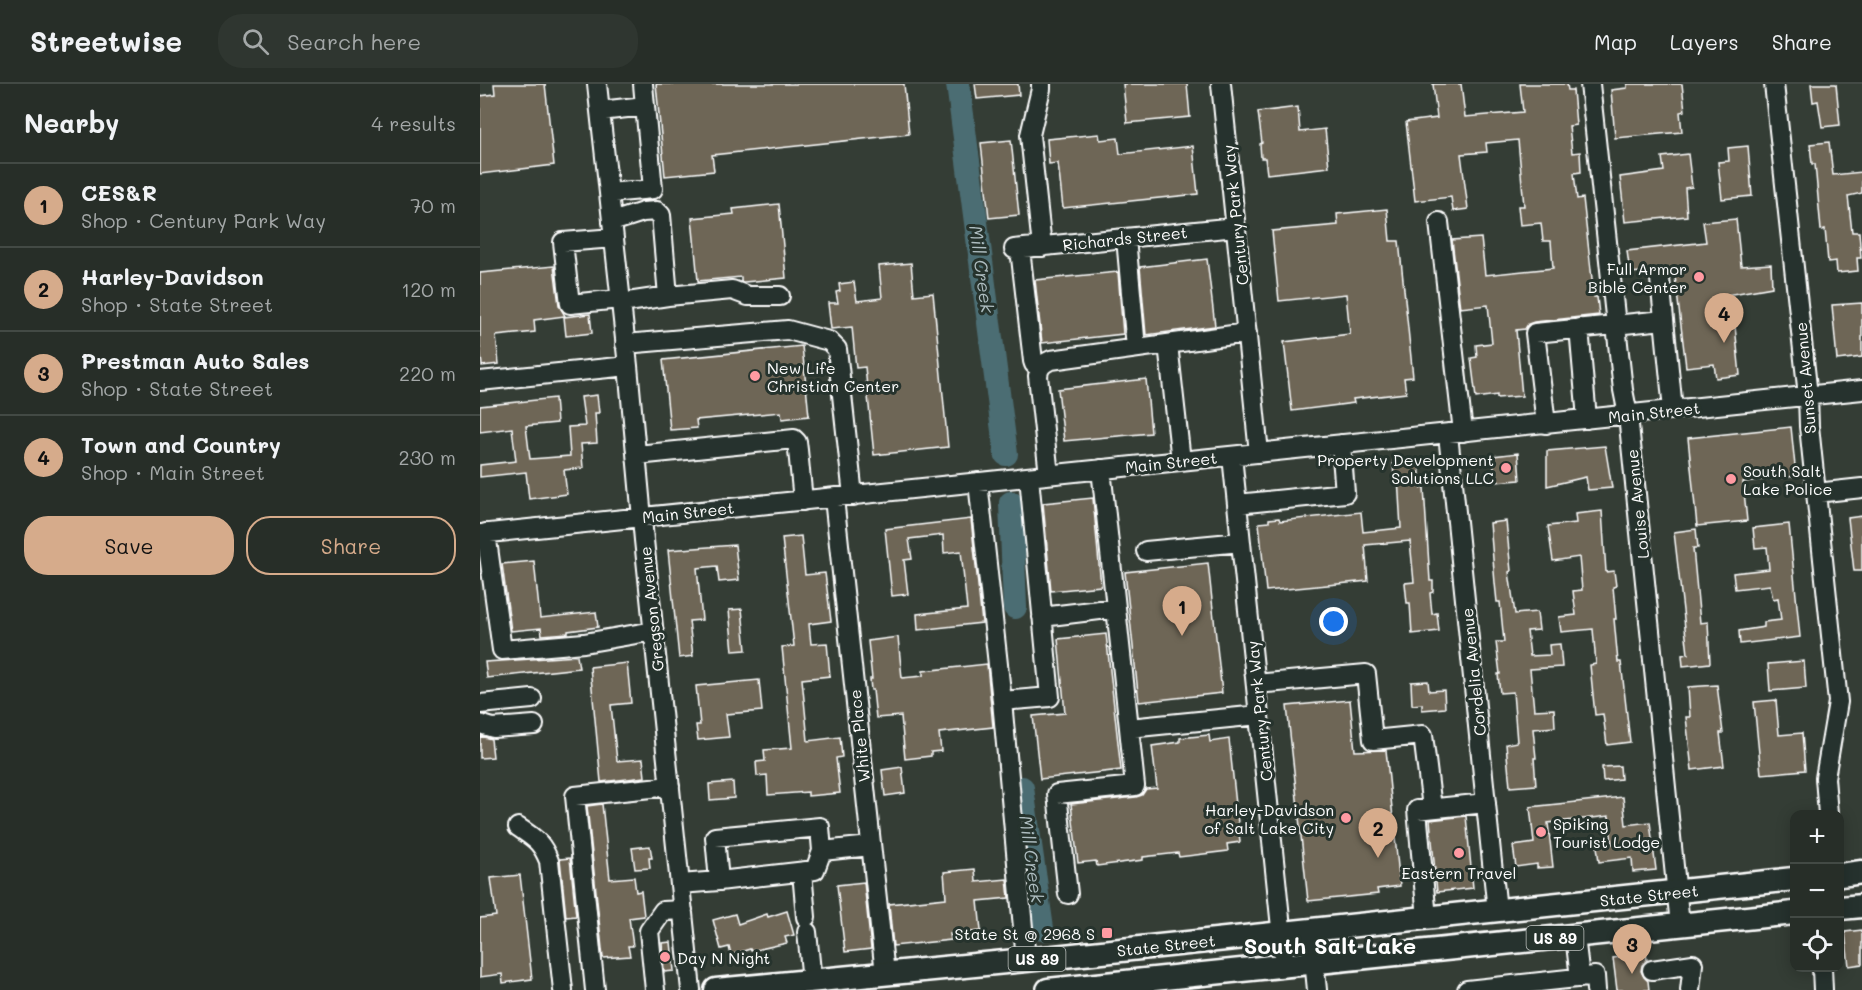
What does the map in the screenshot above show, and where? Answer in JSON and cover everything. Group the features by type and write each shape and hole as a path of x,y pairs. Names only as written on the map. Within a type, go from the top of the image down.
{"main road":[{"path":"1844,874 1862,872"},
{"name":"State Street","path":"716,990 1026,960 1790,879"},
{"path":"1844,908 1862,906"},
{"name":"State Street","path":"1048,990 1141,985 1285,966 1790,913"}],"street":[{"name":"Gregson Avenue","path":"597,84 626,344 691,990"},
{"path":"609,193 653,189 643,84"},
{"path":"1041,84 1030,135 1042,247"},
{"name":"Century Park Way","path":"1221,84 1259,453"},
{"name":"Louise Avenue","path":"1590,84 1623,390 1628,415 1680,925"},
{"name":"Sunset Avenue","path":"1774,84 1838,702 1825,778 1828,810"},
{"path":"600,111 645,106"},
{"path":"668,296 660,213 644,212 613,230 563,242 570,304 621,301 732,290 748,296 780,296"},
{"name":"Cordelia Avenue","path":"1439,222 1486,803 1497,911"},
{"name":"Richards Street","path":"1039,369 1033,361 1017,249 1236,227"},
{"path":"1126,238 1136,348"},
{"path":"1660,279 1673,410"},
{"path":"1546,424 1535,333 1664,320"},
{"path":"1579,328 1587,419"},
{"path":"626,344 788,330 829,341 837,349 853,496"},
{"path":"1049,475 1038,376 1039,369 1044,363 1051,360 1247,333"},
{"path":"1168,344 1181,461"},
{"path":"480,381 628,366"},
{"name":"Main Street","path":"483,533 1862,390"},
{"path":"637,455 794,439 797,442 803,501"},
{"path":"1237,504 1345,493 1341,444"},
{"name":"Century Park Way","path":"1232,456 1285,966"},
{"path":"1068,894 1057,794 1135,786 1101,469"},
{"path":"1002,701 1050,697 1029,477"},
{"path":"978,482 1002,701 1026,960"},
{"path":"1816,493 1862,488"},
{"name":"White Place","path":"834,498 885,974"},
{"path":"483,533 501,630 502,650 584,643 654,631"},
{"path":"1146,551 1241,542"},
{"path":"1042,617 1116,608"},
{"path":"1256,684 1366,674 1373,740 1423,735 1432,808"},
{"path":"480,704 531,699"},
{"path":"1129,728 1259,715"},
{"path":"480,724 493,728 534,725"},
{"path":"595,990 575,796 670,786"},
{"path":"1427,918 1417,810 1486,803"},
{"path":"518,827 543,847 549,861 563,990"},
{"path":"680,884 802,872 814,870 822,851 820,827 715,837 719,880"},
{"path":"822,851 871,846"},
{"path":"802,872 812,981"},
{"path":"655,990 649,931 663,911 683,910"},
{"path":"1311,930 1317,990"},
{"path":"1575,936 1580,978"},
{"path":"1652,970 1693,964 1690,990"},
{"path":"1822,972 1823,990"},
{"path":"1467,990 1595,976 1596,990"}],"building":[{"path":"494,84 545,84 554,165 480,174 480,96 495,94"},
{"path":"656,84 904,84 909,134 712,155 714,171 665,176"},
{"path":"975,84 1018,84 1019,95 977,99"},
{"path":"1123,84 1187,84 1190,117 1127,123"},
{"path":"1433,84 1461,84 1465,117 1523,112 1520,84 1567,84 1568,90 1573,90 1576,125 1569,126 1572,153 1580,152 1581,172 1574,173 1577,199 1583,198 1594,297 1597,297 1599,315 1534,322 1528,324 1525,329 1516,330 1522,396 1497,398 1497,395 1476,398 1471,358 1477,357 1476,345 1492,343 1488,305 1460,308 1452,240 1481,238 1485,275 1553,268 1551,241 1543,241 1541,223 1520,225 1518,206 1524,206 1518,140 1486,143 1487,152 1461,154 1468,209 1453,211 1451,197 1415,201 1406,122 1437,118"},
{"path":"1627,84 1682,84 1685,111 1680,112 1682,132 1615,138 1611,90 1627,88"},
{"path":"1811,84 1836,84 1840,125 1822,127 1818,101 1813,102"},
{"path":"1298,107 1300,132 1325,129 1329,167 1267,174 1265,158 1261,158 1260,144 1262,143 1258,112"},
{"path":"1099,134 1100,140 1118,138 1120,154 1193,146 1198,194 1063,208 1058,163 1049,164 1047,139"},
{"path":"1011,140 1019,215 989,218 981,143"},
{"path":"1829,142 1833,175 1862,172 1862,193 1848,196 1852,232 1859,232 1861,258 1857,258 1858,271 1837,273 1836,261 1828,262 1825,229 1821,230 1815,164 1812,164 1810,144"},
{"path":"1748,146 1752,196 1722,199 1718,162 1729,161 1728,148"},
{"path":"1688,154 1692,187 1685,188 1687,216 1625,222 1620,177 1664,171 1662,157"},
{"path":"779,204 786,278 744,282 741,282 741,277 698,281 692,218 734,214 733,209"},
{"path":"1387,209 1390,241 1399,241 1413,377 1404,378 1406,393 1353,399 1354,403 1292,411 1284,342 1350,334 1346,294 1279,301 1272,231 1338,225 1337,214"},
{"path":"1736,219 1741,266 1771,264 1772,287 1726,295 1728,317 1734,316 1740,375 1716,378 1714,364 1686,367 1674,268 1658,268 1653,271 1630,273 1627,251 1706,242 1703,222"},
{"path":"1207,259 1215,326 1146,335 1140,267"},
{"path":"911,263 914,295 933,293 948,447 874,455 865,367 856,368 852,327 831,329 828,303 838,303 836,292 840,291 839,284 854,282 857,301 882,298 879,266"},
{"path":"554,266 559,305 565,316 534,320 535,332 496,336 499,364 482,366 480,273"},
{"path":"1118,272 1123,334 1042,343 1035,280"},
{"path":"1862,303 1862,357 1837,360 1832,305"},
{"path":"590,314 592,333 566,336 564,317"},
{"path":"802,346 809,416 782,419 781,412 696,420 697,428 670,430 663,360"},
{"path":"1146,379 1151,433 1064,441 1058,389"},
{"path":"597,395 599,413 595,413 597,443 581,444 583,468 564,470 567,494 529,499 526,472 480,477 480,465 516,461 512,428 480,432 480,406 555,398 557,423 526,426 530,459 570,456 568,427 585,426 581,397"},
{"name":"South Salt Lake Police","path":"1791,427 1796,476 1743,482 1747,521 1697,526 1688,438"},
{"path":"1605,446 1612,488 1588,490 1586,477 1547,486 1547,451"},
{"name":"Property Development Solutions LLC","path":"1518,453 1520,480 1495,482 1493,456"},
{"path":"1419,460 1421,488 1424,488 1430,581 1433,581 1433,592 1430,593 1432,614 1437,613 1439,631 1412,634 1410,603 1407,603 1405,583 1414,582 1410,541 1365,545 1368,581 1266,591 1259,523 1269,522 1269,519 1279,518 1280,521 1361,512 1363,532 1401,528 1398,478 1394,478 1393,461"},
{"path":"1093,498 1101,586 1051,591 1043,503"},
{"path":"1602,511 1606,572 1614,571 1616,586 1613,587 1616,619 1614,619 1630,742 1607,745 1603,714 1595,715 1590,665 1596,664 1593,629 1561,632 1559,617 1576,615 1573,591 1582,590 1579,557 1553,561 1548,526 1576,523 1575,514"},
{"path":"1862,516 1862,571 1854,571 1848,518"},
{"path":"971,519 982,623 918,630 917,614 967,609 961,551 944,553 943,535 909,539 912,559 904,560 908,594 892,596 885,529"},
{"path":"1506,521 1511,571 1509,572 1515,614 1537,612 1539,630 1527,631 1530,656 1550,655 1549,645 1560,644 1562,667 1530,669 1534,710 1554,709 1555,727 1533,729 1536,785 1510,787 1506,744 1517,742 1513,692 1500,693 1496,642 1504,642 1500,602 1497,602 1490,523"},
{"path":"1789,524 1800,637 1740,644 1739,631 1764,627 1764,622 1781,620 1778,598 1773,599 1770,585 1735,589 1733,573 1769,569 1767,547 1755,548 1753,528"},
{"path":"1696,529 1698,548 1693,548 1700,623 1708,622 1710,663 1683,666 1682,655 1688,654 1674,532"},
{"path":"801,536 805,575 825,573 831,621 809,624 811,644 827,643 830,676 802,679 808,741 840,737 842,757 836,758 840,793 808,796 808,792 768,795 767,775 757,776 756,762 765,761 764,750 792,748 782,647 794,646 782,538"},
{"path":"735,545 739,580 719,582 717,566 697,568 702,620 689,621 693,656 679,658 668,550"},
{"path":"534,561 540,618 596,612 598,627 542,635 541,628 511,631 502,564"},
{"path":"1208,563 1222,693 1139,702 1125,572"},
{"path":"742,609 746,650 733,651 729,610"},
{"path":"1106,634 1121,770 1040,779 1033,716 1065,713 1058,639"},
{"path":"898,637 902,678 923,676 923,671 987,664 993,727 939,733 941,751 931,752 931,756 905,759 901,716 876,718 870,679 872,679 868,641"},
{"path":"577,656 579,668 487,678 485,662"},
{"path":"1804,661 1806,688 1770,691 1768,664"},
{"path":"627,663 631,703 611,705 617,761 643,759 645,777 601,782 590,667"},
{"path":"759,680 762,711 726,714 729,737 698,740 696,725 700,725 696,686"},
{"path":"1428,681 1429,691 1444,690 1445,708 1422,710 1422,704 1412,705 1411,682"},
{"path":"1717,685 1723,733 1720,733 1724,766 1692,770 1686,717 1690,717 1688,687"},
{"name":"Harley-Davidson of Salt Lake City","path":"1350,700 1355,751 1386,750 1400,886 1377,889 1378,894 1308,901 1287,706"},
{"path":"1776,700 1779,735 1802,733 1805,770 1761,774 1754,702"},
{"path":"1209,735 1210,742 1229,739 1240,842 1227,844 1228,851 1179,857 1178,853 1143,857 1143,860 1097,866 1096,861 1078,863 1071,804 1136,797 1142,795 1146,789 1157,788 1152,746 1180,742 1180,738"},
{"path":"480,736 491,739 493,757 480,758"},
{"path":"1620,766 1621,779 1603,781 1602,767"},
{"path":"902,767 905,793 885,796 882,770"},
{"path":"733,782 734,798 710,800 709,784"},
{"name":"Spiking Tourist Lodge","path":"1623,797 1626,825 1650,822 1656,870 1633,872 1632,858 1599,862 1597,846 1612,844 1609,816 1548,823 1553,867 1537,868 1537,864 1516,867 1513,846 1534,843 1530,807"},
{"path":"602,804 610,879 634,877 636,892 641,891 644,916 629,918 633,946 628,946 630,956 603,958 587,806"},
{"path":"1466,816 1473,888 1437,892 1430,820"},
{"path":"650,846 652,858 649,858 650,868 635,869 632,848"},
{"path":"570,858 576,916 566,917 560,859"},
{"path":"975,869 976,882 1007,879 1009,898 978,901 981,931 950,934 951,940 893,946 889,904 946,898 944,872"},
{"path":"520,875 532,979 503,983 502,974 480,977 480,918 496,916 491,878"},
{"path":"864,882 871,949 845,952 837,885"},
{"path":"787,911 794,935 785,937 787,943 751,951 750,949 731,955 729,947 721,949 713,920 735,914 738,924 767,914 768,917"},
{"path":"1862,930 1862,964 1849,966 1845,932"},
{"name":"Day N Night","path":"671,942 674,971 664,972 662,943"},
{"path":"1646,953 1647,960 1642,965 1641,971 1648,981 1649,990 1617,990 1613,958"}],"waterway":[{"name":"Mill Creek","path":"958,84 1006,454"},
{"name":"Mill Creek","path":"1011,503 1015,607"},
{"name":"Mill Creek","path":"1022,788 1042,929"}],"place":[{"name":"Full Armor Bible Center","path":"1699,277"},
{"name":"Town and Country","path":"1724,343"},
{"name":"New Life Christian Center","path":"755,376"},
{"name":"Property Development Solutions LLC","path":"1506,468"},
{"name":"South Salt Lake Police","path":"1731,479"},
{"name":"CES&R","path":"1182,636"},
{"name":"Harley-Davidson of Salt Lake City","path":"1346,818"},
{"name":"Spiking Tourist Lodge","path":"1541,832"},
{"name":"Eastern Travel","path":"1459,853"},
{"name":"Harley-Davidson","path":"1378,858"},
{"name":"State St @ 2968 S","path":"1107,933"},
{"name":"Day N Night","path":"665,957"},
{"name":"Prestman Auto Sales","path":"1632,974"}],"district":[{"name":"South Salt Lake","path":"1330,945"}]}
